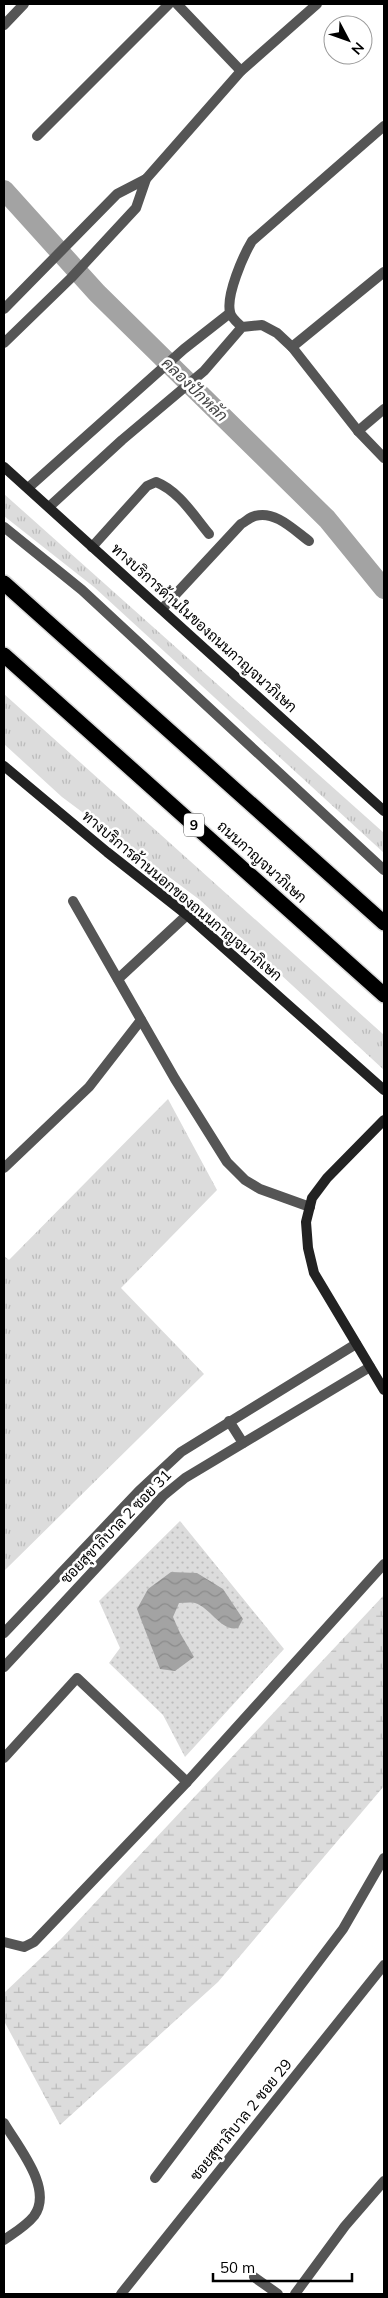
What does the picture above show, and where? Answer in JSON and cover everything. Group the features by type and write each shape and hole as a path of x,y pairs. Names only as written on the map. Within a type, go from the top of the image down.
{"highway":[{"path":"4,583 384,923"},
{"name":"ถนนกาญจนาภิเษก","path":"4,655 384,995"}],"main road":[{"name":"ทางบริการด้านในของถนนกาญจนาภิเษก","path":"4,467 384,810"},
{"name":"ทางบริการด้านนอกของถนนกาญจนาภิเษก","path":"5,769 187,916 384,1090"},
{"path":"384,1120 328,1178 312,1198 306,1222 308,1248 314,1274 384,1390"}],"street":[{"path":"4,25 24,4"},
{"path":"37,136 169,4"},
{"path":"177,4 241,71"},
{"path":"4,309 116,194 146,179 241,71 317,4"},
{"path":"242,327 230,313 230,302 242,256 252,241 384,126"},
{"path":"4,344 71,278 136,208 146,179"},
{"path":"292,347 384,272"},
{"path":"28,488 184,349 230,313"},
{"path":"49,507 204,370 242,327 262,325 277,333 292,347 358,431 384,458"},
{"path":"358,431 384,409"},
{"path":"92,547 146,486 156,482 165,486 176,495 209,534"},
{"path":"162,609 241,524 255,516 269,515 285,523 309,541"},
{"path":"4,528 82,590 384,870"},
{"path":"73,901 175,1079 227,1162 245,1180 260,1189 310,1207"},
{"path":"118,979 187,916"},
{"path":"4,1168 89,1086 141,1020"},
{"name":"ซอยสุขาภิบาล 2 ซอย 31","path":"4,1633 146,1484 181,1452 356,1344"},
{"name":"ซอยสุขาภิบาล 2 ซอย 31","path":"4,1667 163,1496 185,1478 370,1367"},
{"path":"229,1421 243,1444"},
{"path":"4,1942 24,1947 34,1942 188,1782 384,1564"},
{"path":"4,1758 78,1678 188,1782"},
{"path":"155,2178 344,1929 384,1858"},
{"name":"ซอยสุขาภิบาล 2 ซอย 29","path":"121,2294 384,1965"},
{"path":"4,2124 38,2180 41,2192 35,2214 28,2222 4,2240"},
{"path":"295,2294 345,2226 384,2182"},
{"path":"254,2277 278,2294"}],"green space":[{"path":"4,494 384,833 384,853 94,587 4,516"},
{"path":"4,694 384,1035 384,1070 200,900 62,797 4,744"},
{"path":"168,1099 217,1190 121,1288 204,1374 4,1571 4,1256 9,1260"},
{"path":"180,1521 284,1649 185,1757 163,1715 109,1663 120,1648 99,1601"},
{"path":"384,1595 384,1786 218,1982 60,2125 4,2021 4,1993 61,1939"}],"water":[{"path":"171,1572 197,1573 223,1589 243,1619 238,1628 232,1628 221,1623 195,1603 179,1603 173,1617 194,1657 175,1671 160,1669 137,1609 148,1589"}],"waterway":[{"name":"คลองปักหลัก","path":"4,190 97,293 327,519 384,589"}]}
